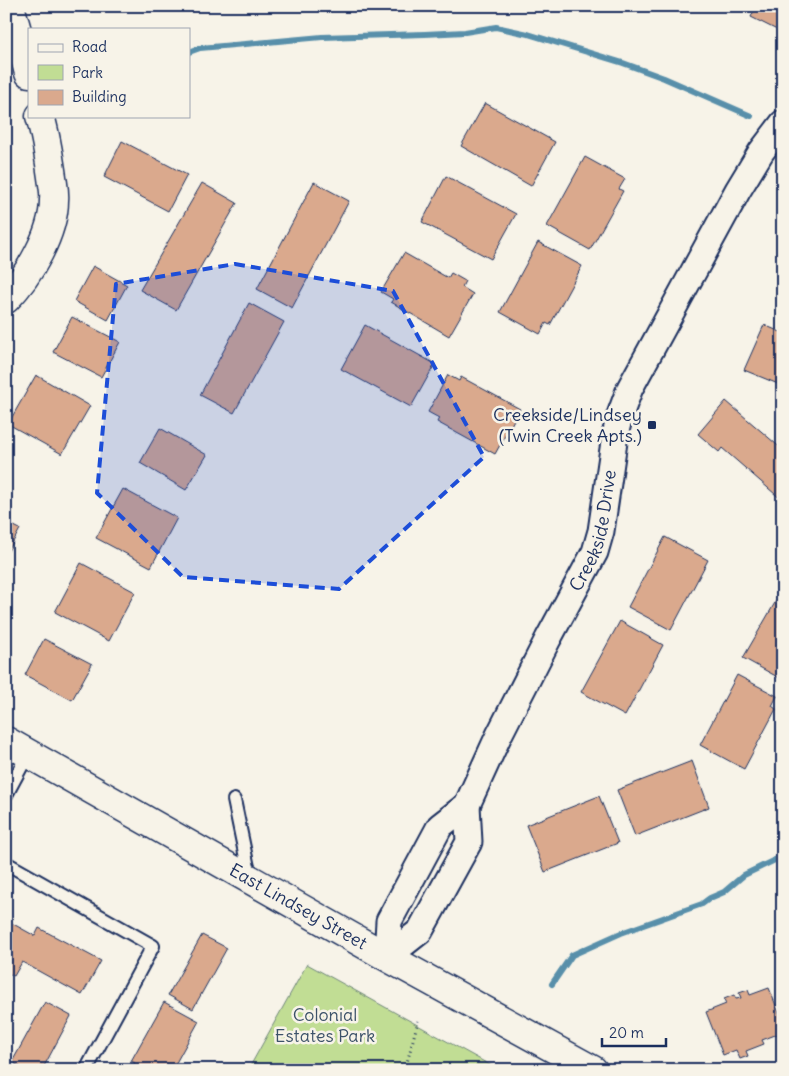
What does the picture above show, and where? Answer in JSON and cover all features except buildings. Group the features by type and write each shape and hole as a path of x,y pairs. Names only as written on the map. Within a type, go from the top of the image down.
{"street":[{"path":"10,6 28,69"},
{"name":"Creekside Drive","path":"387,957 389,921 393,912 440,826 467,806 521,692 595,552 601,531 615,436 630,388 738,190 761,152 783,123"},
{"path":"6,299 29,269 40,250 48,234 52,216 54,200 43,126"},
{"name":"East Lindsey Street","path":"17,747 387,957 593,1070"},
{"name":"Creekside Drive","path":"387,957 420,932 469,842 467,806"}],"lane":[{"path":"6,795 17,747"},
{"path":"234,800 250,879"},
{"path":"6,863 152,946 86,1070"}],"path":[{"path":"405,1070 418,1021"}],"highlighted area":[{"path":"235,264 393,291 484,457 339,589 183,577 97,493 116,284"}],"green space":[{"name":"Colonial Estates Park","path":"307,964 499,1070 248,1070"}],"waterway":[{"path":"190,52 200,48 322,37 465,32 496,27 528,34 623,63 664,78 751,116"},
{"path":"552,984 572,955 621,933 702,904 724,892 744,875 783,855"}],"place":[{"name":"Creekside/Lindsey (Twin Creek Apts.)","path":"652,425"}]}
